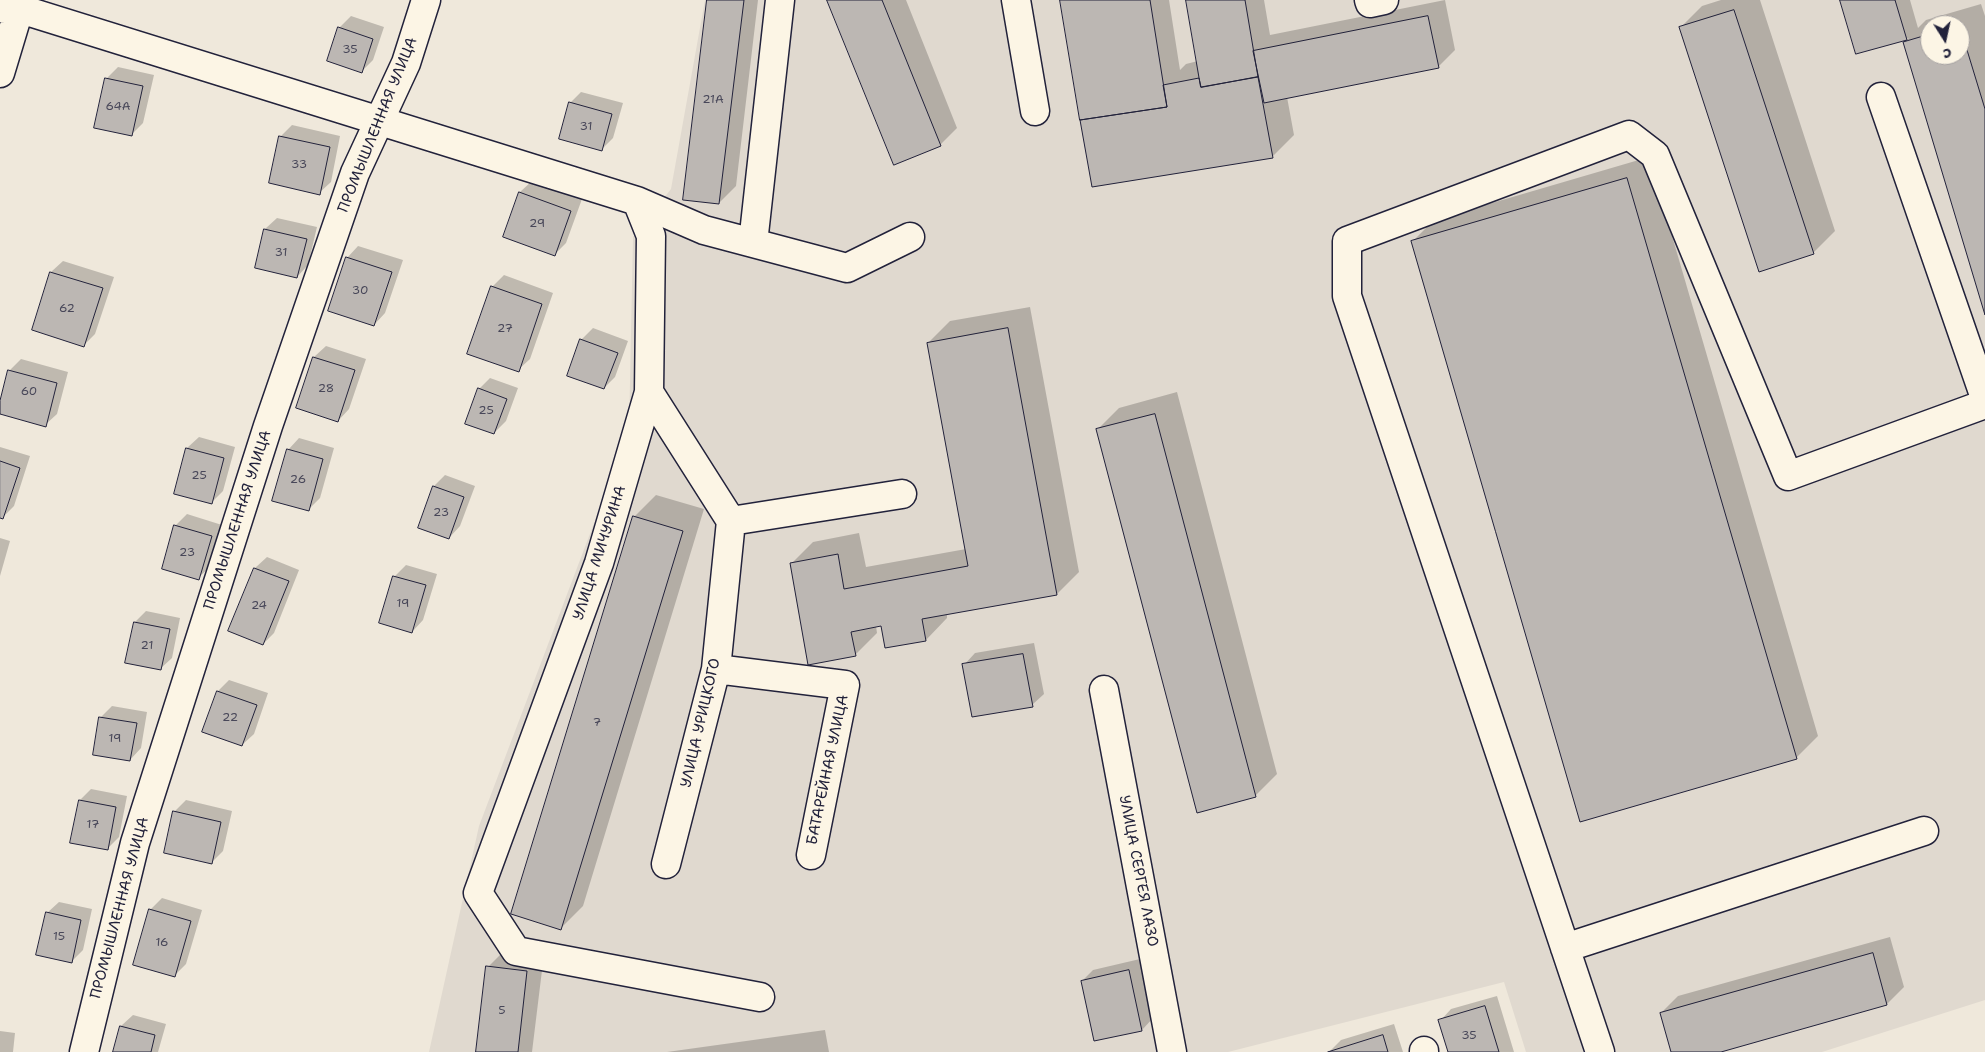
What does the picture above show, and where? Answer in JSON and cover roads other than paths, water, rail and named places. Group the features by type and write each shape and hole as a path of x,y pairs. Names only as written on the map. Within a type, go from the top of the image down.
{"street":[{"name":"ПРОМЫШЛЕННАЯ УЛИЦА","path":"84,1052 135,843 262,445 355,174 406,64 426,0"},
{"path":"753,243 780,0"},
{"path":"1016,0 1035,111"},
{"path":"1369,0 1370,2 1384,0"},
{"path":"0,73 14,5 636,201 704,230 847,268 910,237"},
{"path":"1881,97 1981,371 1985,398"},
{"path":"1600,1052 1347,296 1347,240 1629,135 1655,155 1788,476 1985,404"},
{"name":"УЛИЦА МИЧУРИНА","path":"636,201 651,236 649,392 599,563 478,893 516,951 760,997"},
{"path":"649,392 731,521 902,494"},
{"name":"УЛИЦА УРИЦКОГО","path":"666,864 716,669 731,521"},
{"name":"БАТАРЕЙНАЯ УЛИЦА","path":"716,669 846,685 811,855"},
{"name":"УЛИЦА СЕРГЕЯ ЛАЗО","path":"1104,690 1172,1052"},
{"path":"1566,948 1924,831"}]}
